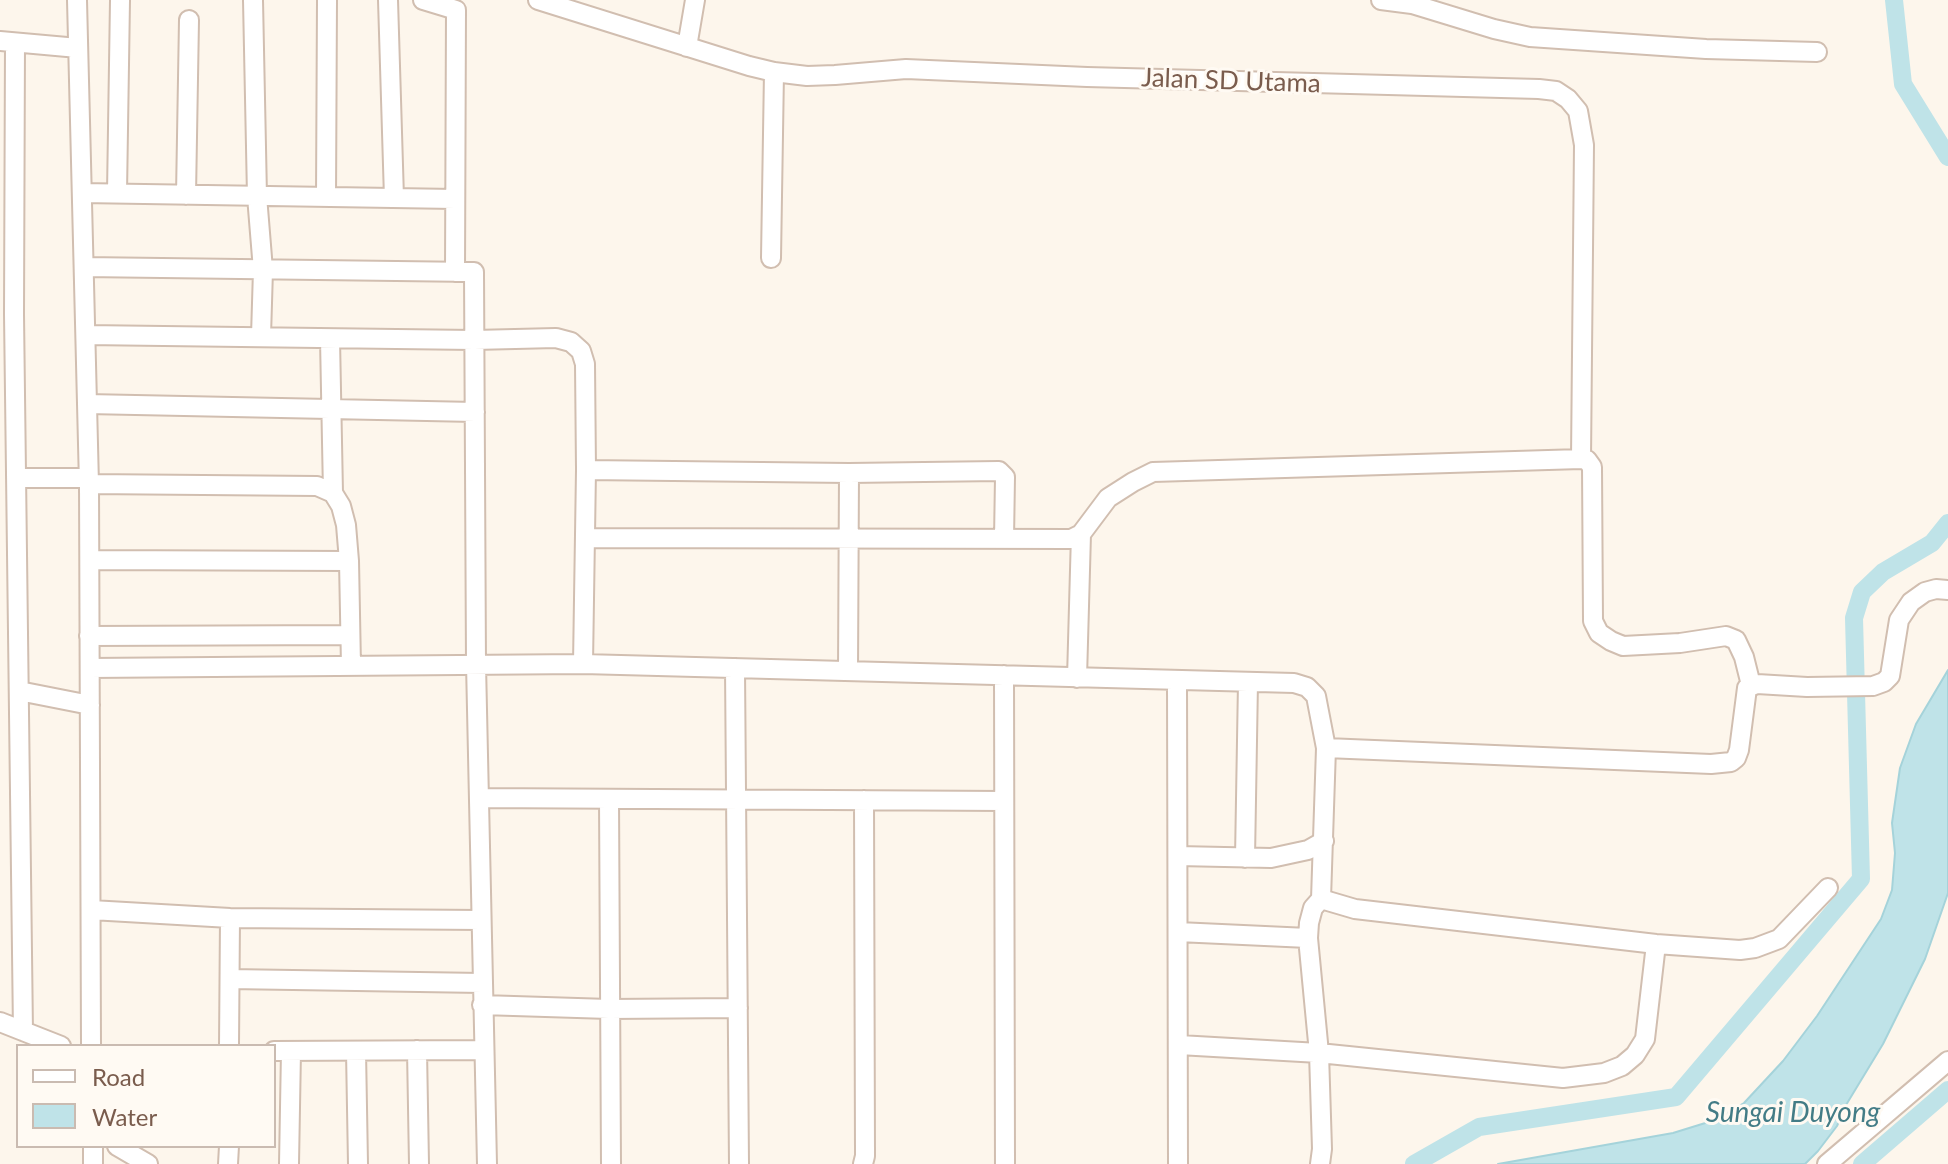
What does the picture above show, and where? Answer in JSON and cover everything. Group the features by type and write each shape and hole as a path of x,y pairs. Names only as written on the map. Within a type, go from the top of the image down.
{"street":[{"path":"77,0 89,481 91,1044"},
{"path":"117,193 120,0"},
{"path":"253,0 257,196 263,270 261,336"},
{"path":"326,197 327,0"},
{"path":"388,0 394,198"},
{"path":"423,0 456,10 455,199 474,340 476,664 487,1164"},
{"path":"687,47 695,0"},
{"path":"1381,0 1412,4 1530,37 1706,49 1817,52"},
{"name":"Jalan SD Utama","path":"548,2 774,72 807,76 906,69 1556,91 1578,111 1584,145 1581,459 1587,460 1592,467 1593,621 1599,633 1623,646 1680,643 1726,636 1736,640 1751,685"},
{"path":"186,195 189,20"},
{"path":"23,1031 12,682 16,478 7,314 7,42 78,48"},
{"path":"771,258 774,72"},
{"path":"82,193 455,199"},
{"path":"84,267 464,272"},
{"path":"86,335 474,340 556,338 571,342 581,351 585,364 583,664"},
{"path":"330,339 333,493 341,506 346,525 351,666"},
{"path":"87,404 475,412"},
{"path":"585,538 1071,539 1081,534 1108,498 1153,472 1581,459"},
{"path":"586,470 999,471 1005,477 1004,539"},
{"path":"848,671 849,473"},
{"path":"16,478 317,486 333,493"},
{"path":"1077,678 1081,534"},
{"path":"90,560 349,561"},
{"path":"1326,748 1711,764 1731,762 1739,750 1747,688 1757,684 1873,686 1884,682 1890,676 1899,620 1911,602 1925,592 1948,590"},
{"path":"89,636 350,635"},
{"path":"90,668 583,664 1294,683 1307,687 1316,696 1326,748 1321,899 1313,908 1308,938 1319,1053 1320,1164"},
{"path":"735,668 739,1164"},
{"path":"1004,675 1005,1164"},
{"path":"1177,680 1178,1164"},
{"path":"12,682 90,705"},
{"path":"1245,858 1248,682"},
{"path":"479,798 1004,801"},
{"path":"609,799 611,1164"},
{"path":"863,1164 864,800"},
{"path":"1178,856 1245,858 1289,855 1308,850 1324,841"},
{"path":"1321,899 1355,909 1656,944 1740,950 1768,945 1779,939 1828,888"},
{"path":"91,910 230,918 481,920"},
{"path":"229,1044 230,918"},
{"path":"1178,932 1308,938"},
{"path":"1179,1045 1319,1053 1563,1078 1604,1073 1622,1066 1635,1055 1645,1039 1656,944"},
{"path":"230,979 482,983"},
{"path":"482,1005 609,1009 738,1008"},
{"path":"0,1022 56,1044"},
{"path":"417,1050 419,1164"},
{"path":"289,1164 282,1051 483,1050"},
{"path":"356,1051 358,1164"},
{"path":"1827,1164 1948,1061"},
{"path":"120,1148 148,1164"}],"water":[{"name":"Sungai Duyong","path":"1948,670 1948,893 1925,959 1883,1044 1846,1105 1837,1126 1818,1151 1805,1164 1498,1164 1673,1133 1715,1120 1744,1103 1783,1061 1817,1016 1881,919 1892,890 1895,853 1892,823 1900,768 1916,724"}],"waterway":[{"path":"1894,0 1903,84 1948,157"},
{"path":"1414,1164 1479,1127 1676,1097 1861,879 1854,618 1862,592 1883,572 1932,543 1948,523"},
{"path":"1862,1164 1948,1090"}]}
